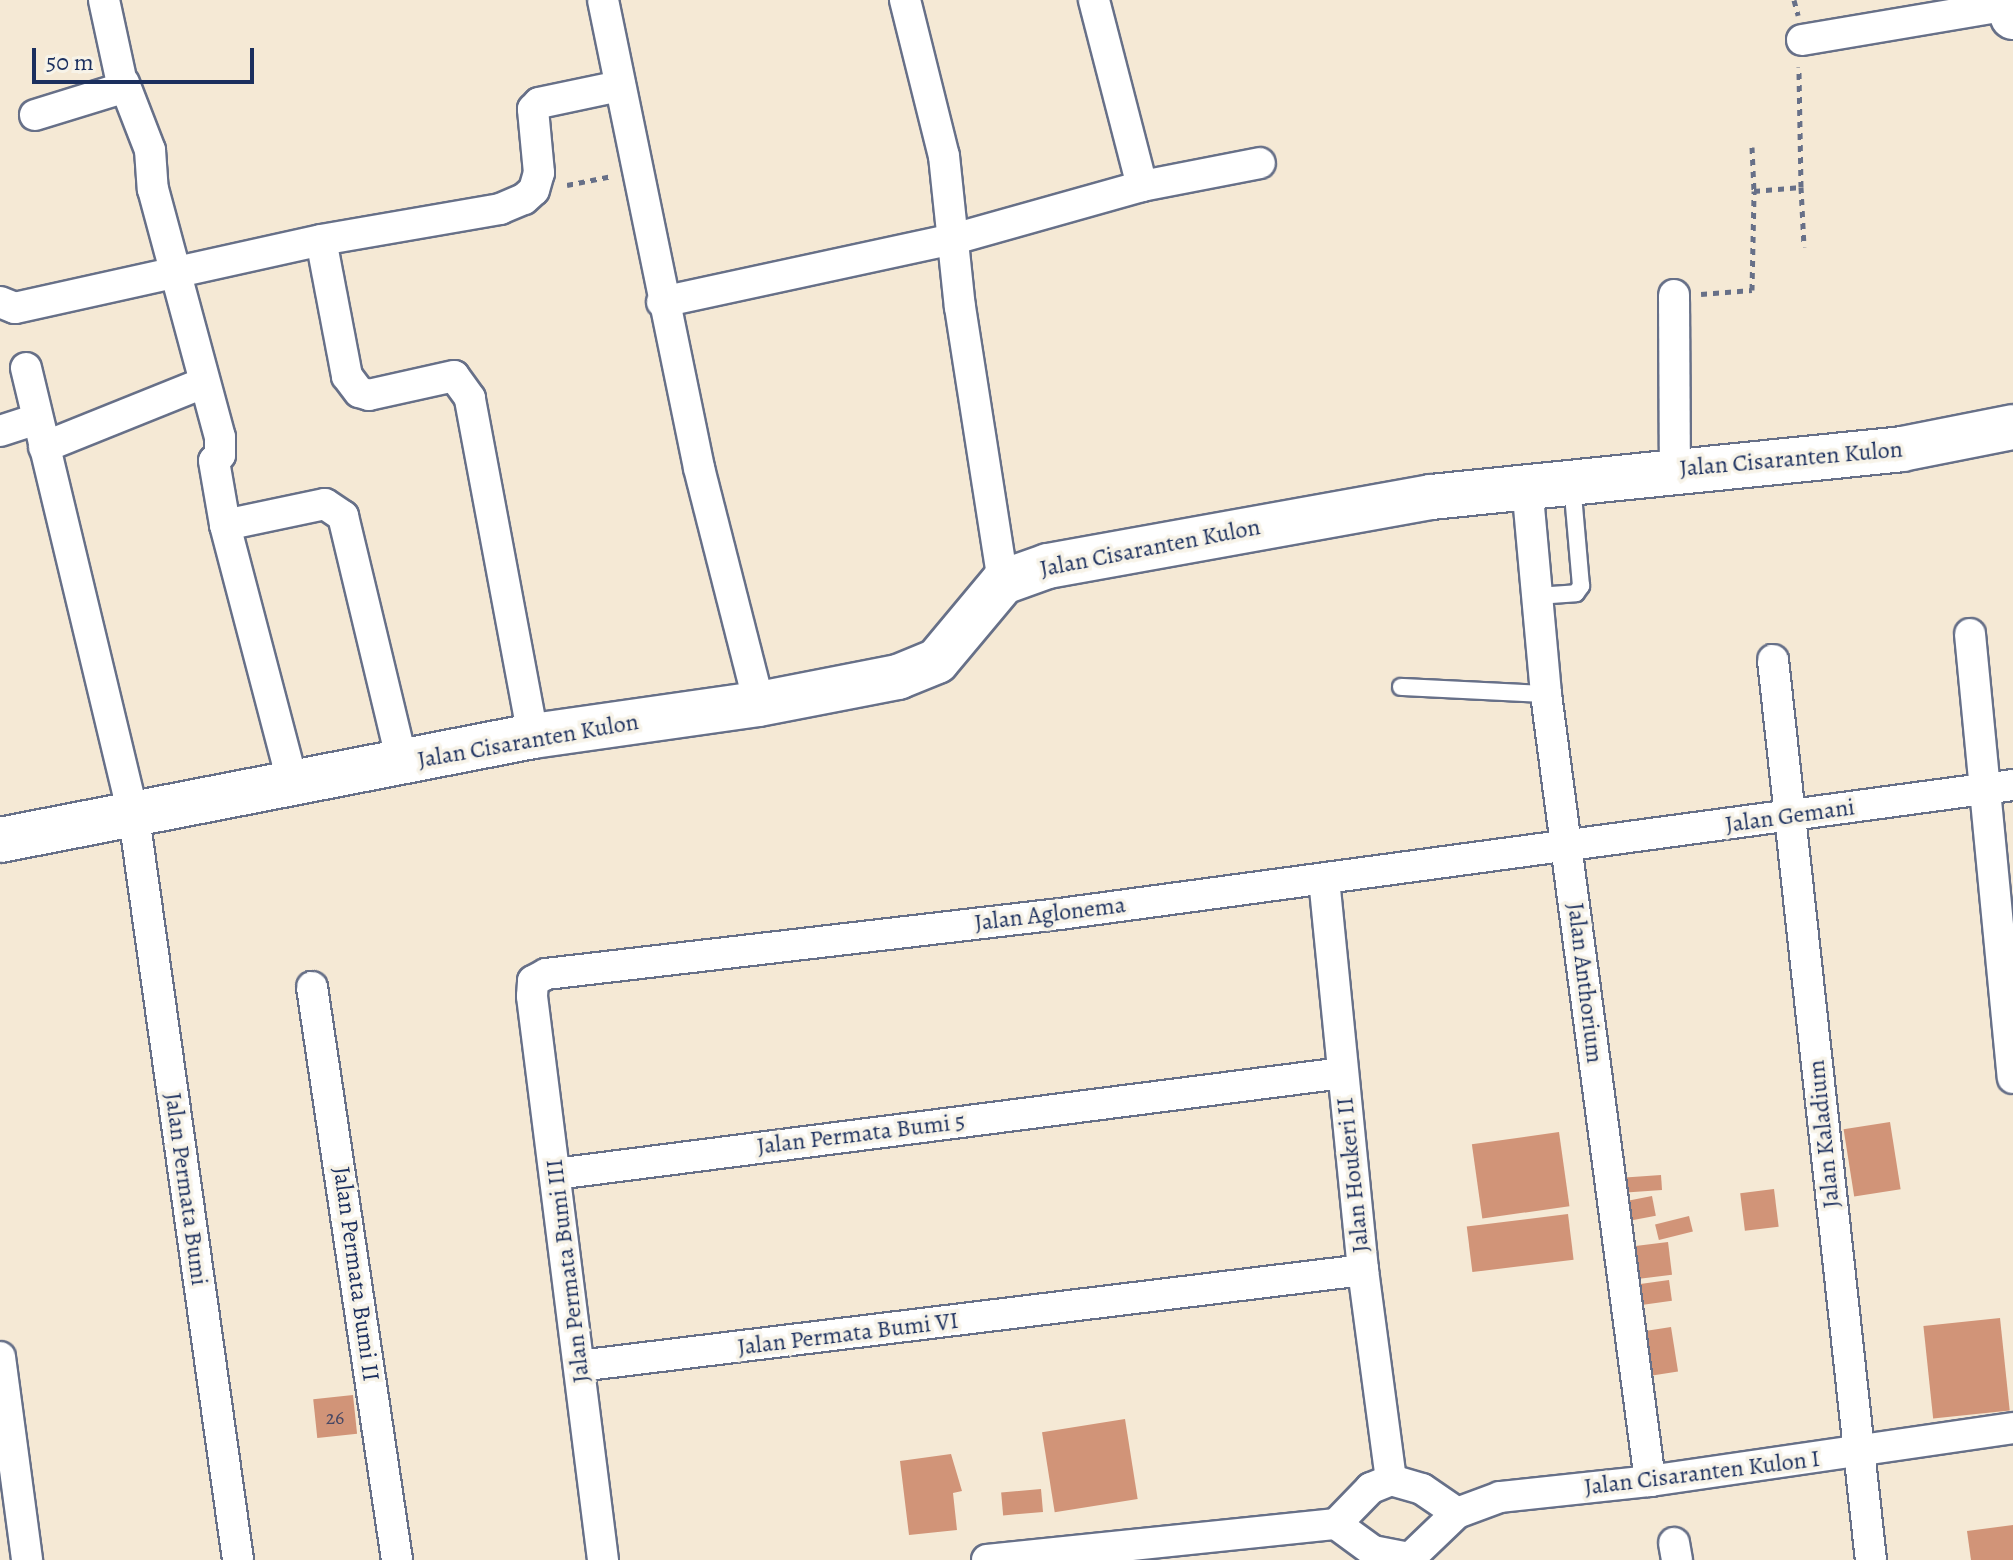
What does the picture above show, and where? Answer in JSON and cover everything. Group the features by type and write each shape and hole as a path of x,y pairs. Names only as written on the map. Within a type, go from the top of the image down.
{"main road":[{"name":"Jalan Cisaranten Kulon","path":"0,840 134,817 533,736 759,704 916,673 937,661 1003,582 1063,563 1328,514 1527,485 1902,449 2013,427"}],"street":[{"path":"104,0 124,83 150,150 153,189 220,437 220,455 214,461 225,525 293,784"},
{"path":"603,0 662,302 759,704"},
{"path":"905,0 933,97 954,239 960,307 1003,582"},
{"path":"1094,0 1142,186"},
{"path":"1802,40 2009,7"},
{"path":"35,115 119,90 124,83"},
{"path":"0,302 15,308 321,240 500,209 534,190 539,173 533,109 539,103 620,86"},
{"path":"662,302 954,239 1142,186 1260,163"},
{"path":"321,240 347,376 359,392 369,395 454,376 470,398 533,736"},
{"path":"1674,295 1675,470"},
{"name":"Jalan Permata Bumi","path":"26,368 134,817 238,1560"},
{"path":"0,431 41,433 203,383"},
{"name":"Jalan Anthorium","path":"1527,485 1546,694 1650,1481"},
{"path":"225,525 325,504 343,516 402,762"},
{"path":"1970,634 1982,789 2013,1078"},
{"name":"Jalan Kaladium","path":"1773,660 1871,1560"},
{"name":"Jalan Gemani","path":"1568,848 2013,785"},
{"name":"Jalan Aglonema","path":"533,981 546,974 1568,848"},
{"name":"Jalan Houkeri II","path":"1116,1301 1363,1270 1324,879"},
{"name":"Jalan Permata Bumi III","path":"533,981 603,1560"},
{"name":"Jalan Permata Bumi II","path":"312,987 397,1560"},
{"name":"Jalan Permata Bumi 5","path":"556,1174 1342,1073"},
{"path":"1363,1270 1391,1480"},
{"name":"Jalan Permata Bumi VI","path":"579,1366 1116,1301"},
{"path":"0,1357 27,1560"},
{"name":"Jalan Cisaranten Kulon I","path":"1410,1559 1457,1513 1500,1497 1859,1453 2013,1428"},
{"path":"987,1560 1336,1524 1371,1488 1391,1480 1422,1489 1457,1513"},
{"path":"1336,1524 1373,1551 1410,1559"}],"lane":[{"path":"1537,596 1576,593 1581,586 1572,480"},
{"path":"1401,687 1546,694"}],"path":[{"path":"1794,0 1802,40 1797,46 1804,247"},
{"path":"1674,295 1752,290 1752,147"},
{"path":"534,190 637,172"},
{"path":"1754,191 1801,187"}],"building":[{"path":"1890,1122 1901,1189 1854,1197 1844,1129"},
{"path":"1559,1132 1569,1206 1482,1219 1472,1144"},
{"path":"1661,1175 1662,1190 1619,1193 1618,1178"},
{"path":"1774,1189 1779,1227 1745,1231 1740,1193"},
{"path":"1652,1196 1656,1216 1621,1222 1618,1203"},
{"path":"1568,1214 1574,1260 1472,1272 1467,1226"},
{"path":"1689,1216 1693,1232 1659,1240 1655,1224"},
{"path":"1668,1242 1672,1275 1629,1280 1625,1247"},
{"path":"1669,1280 1672,1301 1634,1306 1631,1285"},
{"path":"2000,1318 2010,1410 1933,1419 1923,1326"},
{"path":"1671,1327 1678,1371 1647,1376 1640,1332"},
{"path":"353,1395 357,1434 317,1438 313,1399"},
{"path":"1125,1419 1138,1499 1055,1512 1042,1432"},
{"path":"951,1454 962,1491 953,1493 957,1530 909,1535 900,1461"},
{"path":"1041,1489 1043,1512 1003,1515 1001,1492"},
{"path":"2013,1525 2013,1560 1971,1560 1967,1531"}]}
